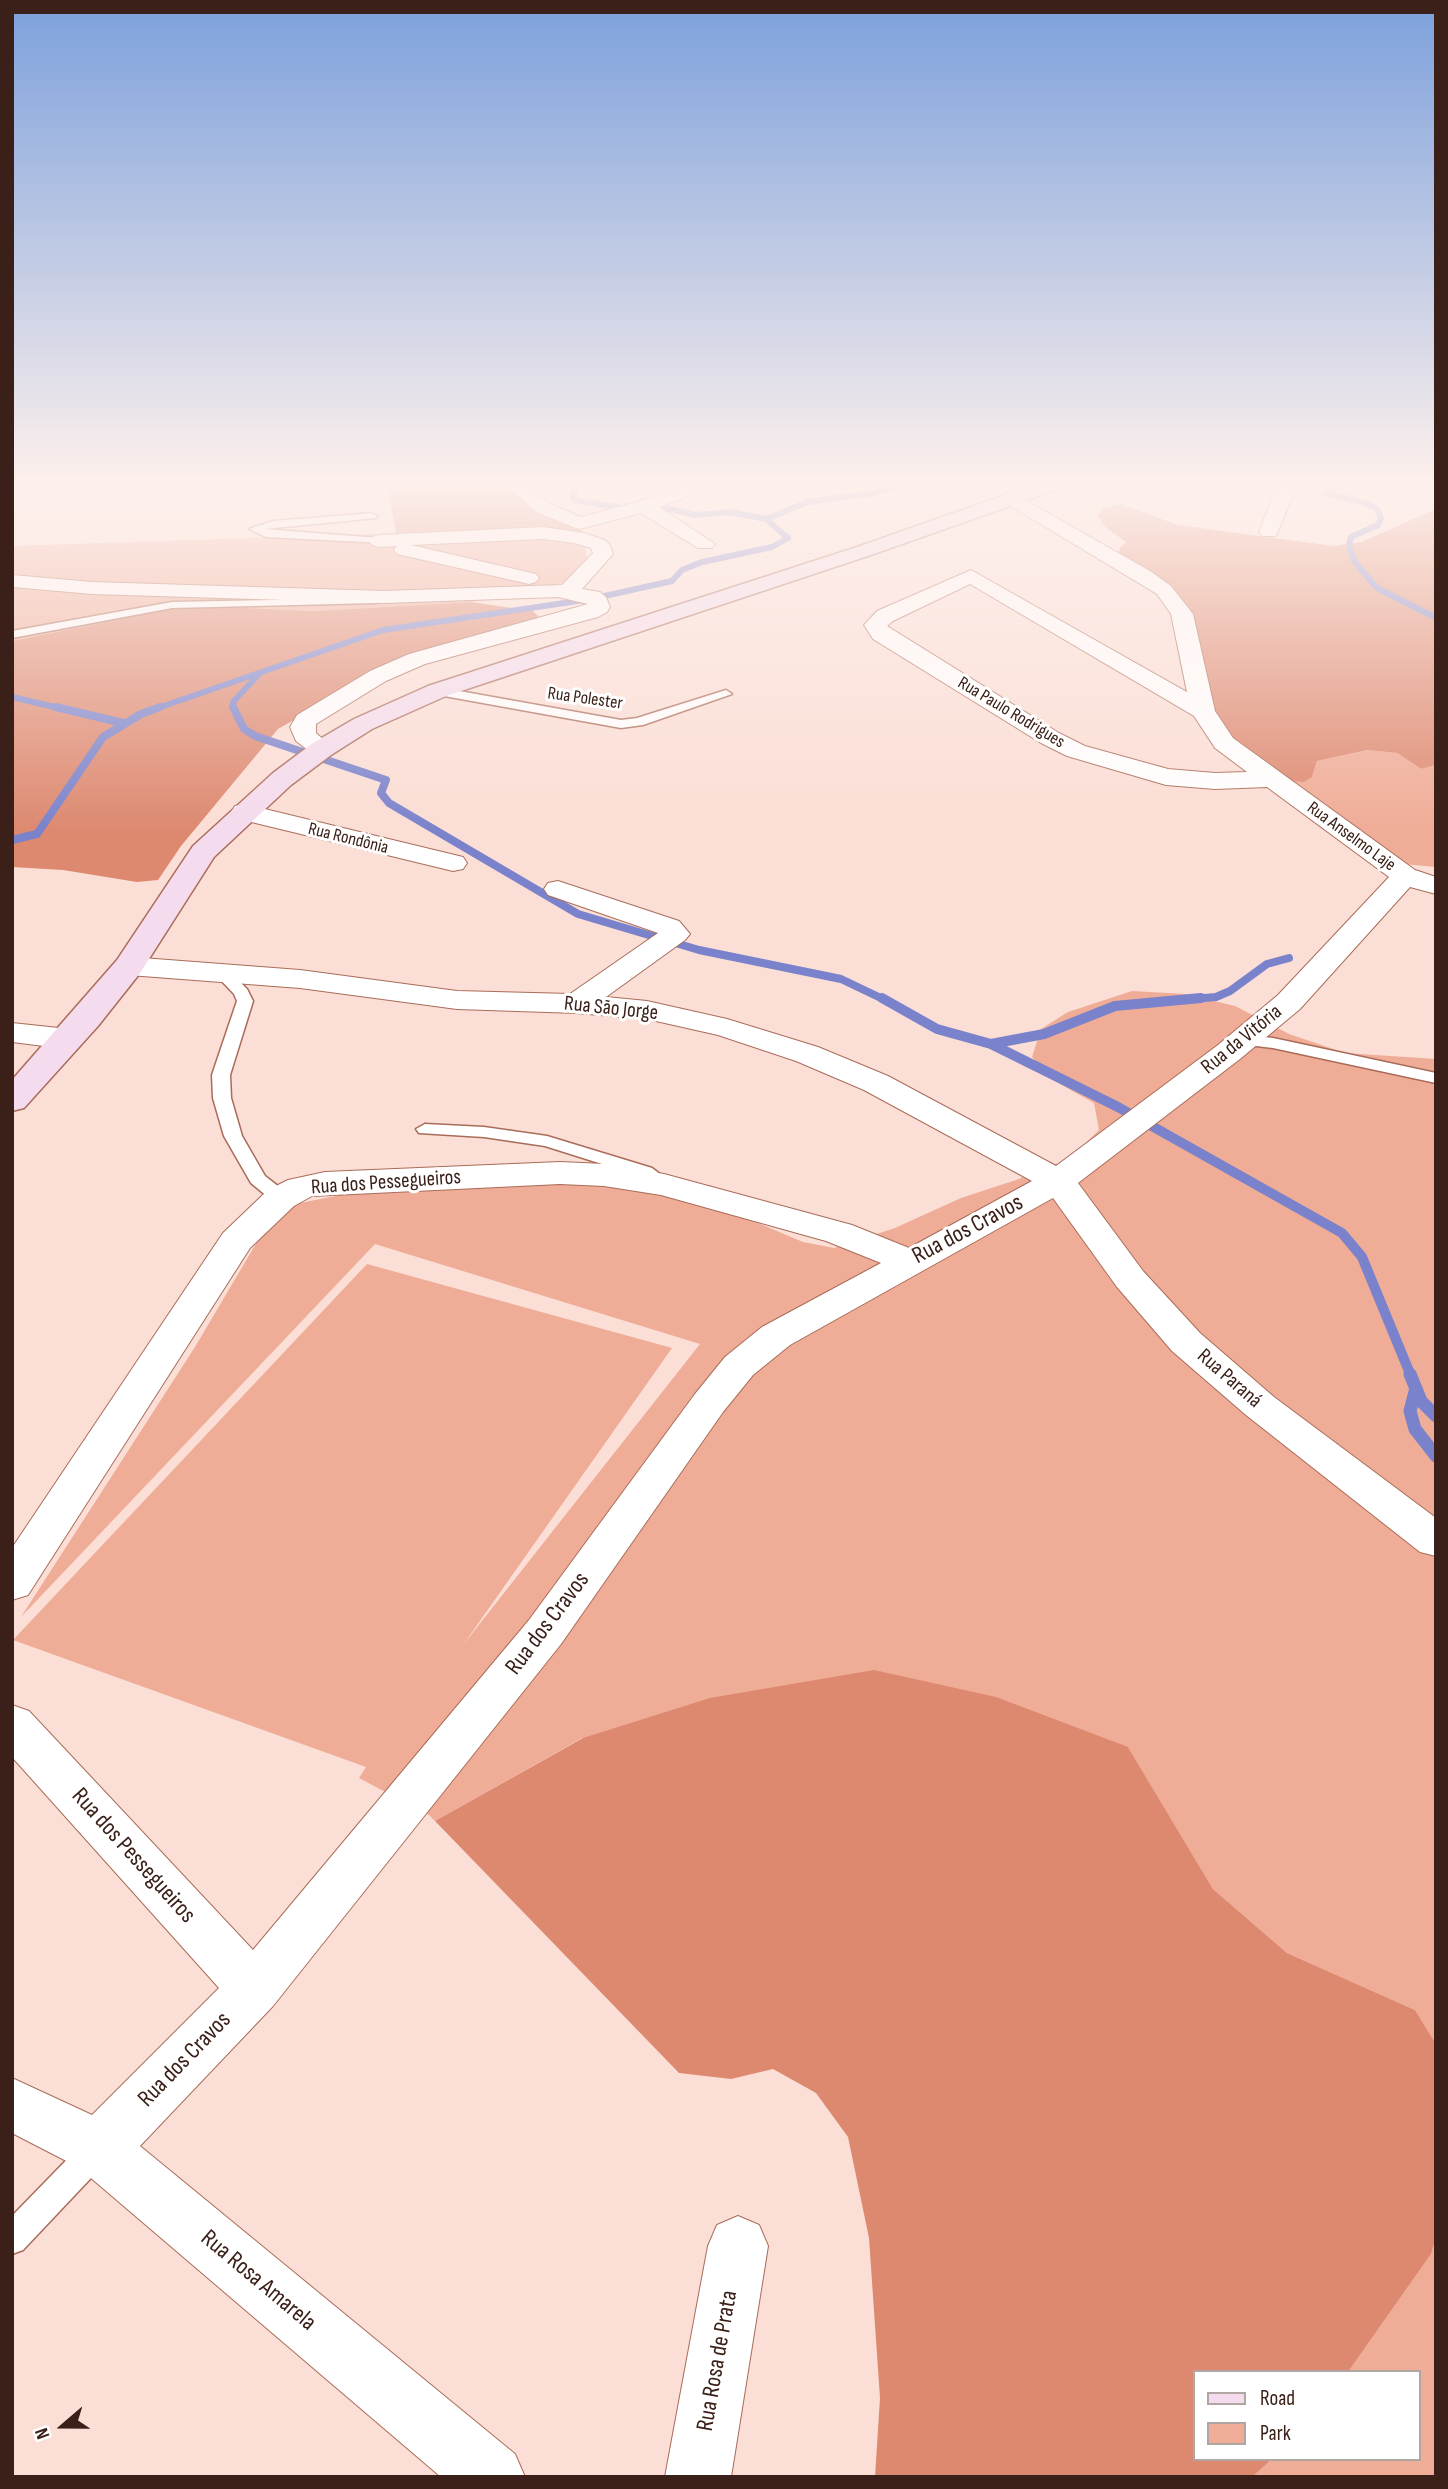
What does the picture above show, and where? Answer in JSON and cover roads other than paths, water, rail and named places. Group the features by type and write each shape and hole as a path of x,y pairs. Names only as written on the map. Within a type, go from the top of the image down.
{"main road":[{"path":"12,1101 130,966 203,852 244,813 322,749 363,724 437,691 717,599"}],"street":[{"path":"322,749 305,736 302,727 306,720 378,676 417,659 590,612 599,607 595,599"},
{"name":"Rua Paulo Rodrigues","path":"921,599 885,616 877,622 875,628 1050,738 1076,751 1166,777 1215,781 1270,779"},
{"name":"Rua Paulo Rodrigues","path":"1011,599 1203,711"},
{"path":"1171,599 1182,614 1203,711"},
{"name":"Rua Anselmo Laje","path":"1203,711 1224,743 1270,779 1405,876 1436,886"},
{"name":"Rua Rondônia","path":"244,813 453,863"},
{"name":"Rua da Vitória","path":"1058,1181 1245,1040 1289,1002 1405,876"},
{"path":"558,889 669,927 675,934 578,1004"},
{"name":"Rua São Jorge","path":"130,966 221,972 457,1000 578,1004 647,1010 727,1028 807,1054 876,1083 1058,1181"},
{"path":"12,1032 68,1039"},
{"name":"Rua dos Pessegueiros","path":"12,1584 236,1241 281,1198 301,1188 325,1183 560,1173 604,1175 664,1185 839,1233 910,1261"},
{"name":"Rua dos Cravos","path":"99,2148 254,1989 545,1632 709,1403 739,1366 776,1336 1058,1181"},
{"name":"Rua Paraná","path":"1058,1181 1130,1279 1186,1342 1260,1406 1436,1541"},
{"name":"Rua dos Pessegueiros","path":"12,1724 254,1989"},
{"name":"Rua Rosa Amarela","path":"12,2104 99,2148 492,2477"},
{"name":"Rua Rosa de Prata","path":"698,2477 738,2246"}],"lane":[{"path":"12,635 172,605 389,599"},
{"name":"Rua Polester","path":"437,691 621,724 639,722 726,694"},
{"path":"221,972 241,992 245,1001 221,1075 222,1098 233,1136 258,1179 281,1198"},
{"path":"1245,1040 1273,1043 1436,1078"},
{"path":"425,1129 484,1132 547,1141 646,1172 664,1185"},
{"path":"12,2239 99,2148"}],"waterway":[{"path":"155,709 383,630 590,599"},
{"path":"1399,599 1436,618"},
{"path":"234,709 233,702 259,674"},
{"path":"12,697 63,709"},
{"path":"56,707 123,723"},
{"path":"12,840 37,834 103,737 141,714 160,707"},
{"path":"234,709 244,729 255,736 386,780 381,793 389,803 578,914 699,950 841,979 885,1000"},
{"path":"1181,1000 1216,997 1230,991 1267,964 1289,958"},
{"path":"882,998 937,1029 991,1044"},
{"path":"991,1044 1044,1034 1115,1006 1201,998"},
{"path":"991,1044 1118,1107 1342,1233 1362,1257 1411,1376"},
{"path":"1410,1374 1416,1388"},
{"path":"1416,1388 1421,1401 1436,1416"},
{"path":"1416,1388 1410,1411 1415,1429 1436,1456"}]}
